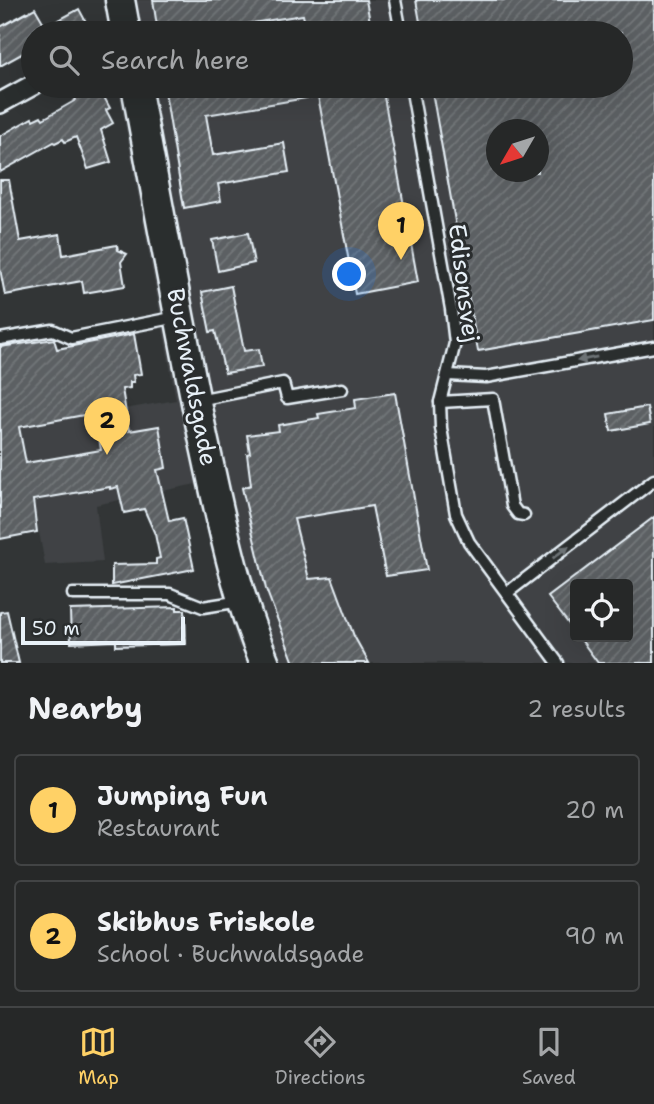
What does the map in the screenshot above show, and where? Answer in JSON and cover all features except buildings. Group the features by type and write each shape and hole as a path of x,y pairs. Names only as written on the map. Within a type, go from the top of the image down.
{"street":[{"path":"120,0 124,21"},
{"path":"0,103 21,92"},
{"name":"Buchwaldsgade","path":"137,98 229,560 265,663"}],"lane":[{"path":"395,0 399,21"},
{"name":"Edisonsvej","path":"413,98 455,342 440,402 441,428 456,514 469,542 558,663"},
{"path":"0,339 53,330 72,338 180,316"},
{"path":"448,375 486,377 654,347"},
{"path":"196,400 283,383 287,398 342,389"},
{"path":"440,402 493,399 512,506 518,514 524,515"},
{"path":"507,593 654,480"},
{"path":"74,594 170,594 203,607 242,601"}],"shaded area":[{"path":"102,0 654,0 654,663 249,663 237,643 196,484 96,505 103,562 45,565 20,427 176,400 120,98 633,98 633,21 106,21"}],"place":[{"name":"Jumping Fun","path":"401,260"},
{"name":"Skibhus Friskole","path":"107,455"}]}
